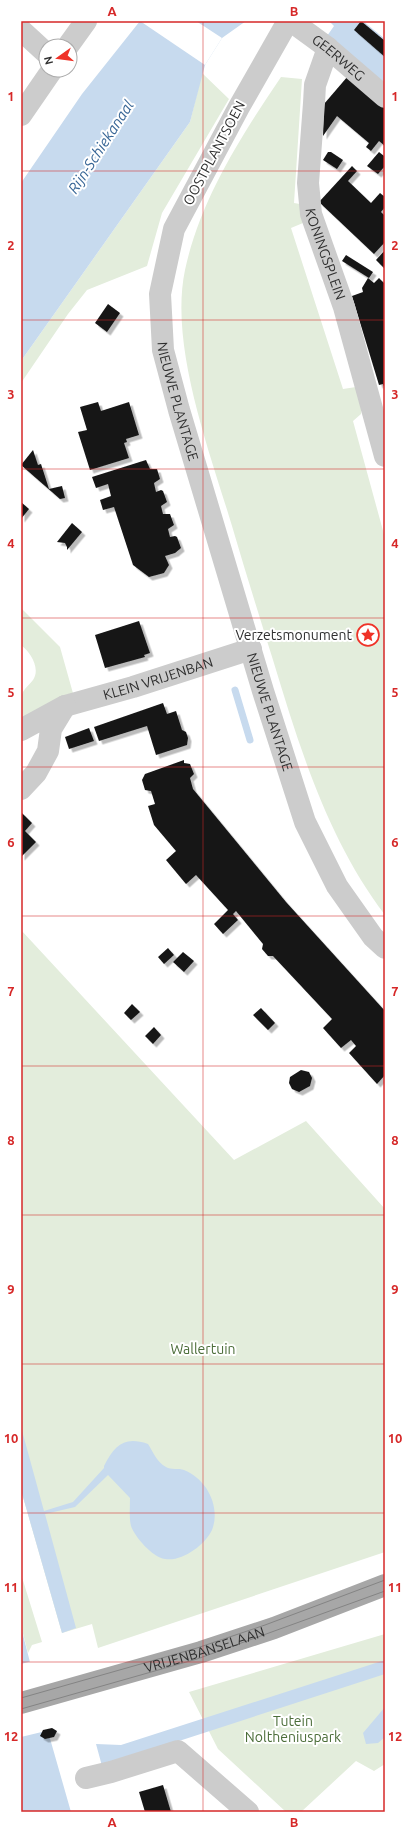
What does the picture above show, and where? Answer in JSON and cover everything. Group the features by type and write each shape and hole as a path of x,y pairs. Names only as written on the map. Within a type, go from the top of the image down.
{"main road":[{"name":"VRIJENBANSELAAN","path":"21,1703 194,1654 266,1630 385,1585"}],"street":[{"path":"74,38 86,21"},
{"name":"GEERWEG","path":"290,21 328,48 385,97"},
{"name":"OOSTPLANTSOEN","path":"160,294 174,229 239,106 290,21"},
{"path":"21,30 38,46"},
{"name":"KONINGSPLEIN","path":"328,48 316,85 314,103 308,183 311,214 344,307 385,456"},
{"path":"21,115 46,78"},
{"name":"NIEUWE PLANTAGE","path":"160,294 163,350 173,387 263,691 305,822 337,886 373,937 385,948"},
{"name":"KLEIN VRIJENBAN","path":"21,730 65,706 133,687 251,649"},
{"path":"21,789 36,773 48,751 51,729 65,706"},
{"path":"86,1778 178,1751 248,1812"}],"green space":[{"path":"202,73 229,99 162,213 147,266 87,290 68,314 21,383 21,361 190,122"},
{"path":"281,77 302,79 294,203 300,204 303,223 291,228 343,389 356,387 362,405 361,414 353,421 385,538 385,915 347,856 318,793 305,760 203,433 194,399 182,332 182,300 185,270 201,219 211,194 224,169 251,122"},
{"path":"21,608 60,647 76,704 25,727 21,710 21,701 24,690 33,680 36,670 31,656 21,645"},
{"name":"Wallertuin","path":"21,930 234,1160 306,1121 385,1209 385,1552 98,1648 92,1624 62,1633 21,1490"},
{"path":"21,1574 42,1642 32,1645 28,1653 21,1626"},
{"name":"Tutein Noltheniuspark","path":"385,1634 385,1764 374,1771 356,1761 301,1812 286,1812 218,1749 189,1692"}],"water":[{"name":"Rijn-Schiekanaal","path":"140,21 246,21 222,38 205,65 190,122 21,361 21,183 82,94"},
{"path":"329,21 363,21 385,39 385,85 327,36 334,26"},
{"path":"21,1427 44,1511 73,1502 104,1468 108,1459 116,1448 126,1442 140,1442 148,1444 163,1465 170,1468 184,1470 192,1474 205,1487 210,1495 215,1512 212,1530 209,1536 199,1547 179,1558 165,1559 155,1555 136,1536 131,1526 130,1498 108,1475 75,1507 45,1514 76,1628 62,1633 21,1490"},
{"path":"21,1627 45,1721 71,1812 21,1812"},
{"path":"385,1660 385,1674 102,1766 96,1744 121,1745"},
{"path":"385,1707 385,1737 378,1743 366,1744 363,1733"}],"pier":[{"path":"140,21 196,21 222,38 205,65"},
{"path":"32,1661 50,1730 21,1737 21,1664"}],"building":[{"path":"361,21 385,41 385,57 354,30"},
{"path":"348,76 385,107 385,146 379,141 371,151 366,147 369,143 337,116 323,136 324,104"},
{"path":"328,152 331,152 343,160 337,169 323,160"},
{"path":"379,152 384,156 385,155 385,166 378,174 367,166"},
{"path":"352,166 357,171 348,181 371,203 380,193 385,197 385,207 381,212 385,216 385,242 374,254 319,202"},
{"path":"385,250 385,269 376,260"},
{"path":"346,255 373,272 369,278 342,261"},
{"path":"368,278 374,283 379,278 385,284 385,389 383,384 379,385 352,296 363,292 362,288"},
{"path":"108,304 120,313 107,332 95,323"},
{"path":"98,402 101,411 129,402 139,435 126,439 127,442 124,443 129,458 90,470 78,432 87,430 80,407"},
{"path":"33,450 38,465 41,464 49,489 62,486 65,498 60,499 21,465"},
{"path":"146,460 150,469 157,469 160,479 154,483 156,492 161,490 163,491 167,502 161,506 163,514 170,514 174,525 168,529 170,537 177,537 181,548 175,553 165,556 169,565 164,573 149,577 133,565 114,507 103,510 100,500 111,496 108,484 96,488 92,477"},
{"path":"21,502 29,509 21,519"},
{"path":"72,523 82,532 67,550 65,543 57,542"},
{"path":"139,621 150,653 144,655 145,657 105,668 95,635"},
{"path":"163,703 167,714 176,711 182,730 186,732 188,738 187,745 156,755 147,726 99,741 94,727"},
{"path":"89,728 94,741 69,749 65,737"},
{"path":"184,760 184,763 190,764 194,774 190,778 193,789 286,902 385,1011 385,1075 377,1084 349,1053 356,1046 351,1040 341,1048 323,1028 332,1019 273,956 268,956 262,949 263,944 236,911 233,914 238,920 223,934 214,924 228,910 196,875 186,884 166,860 176,851 154,825 148,806 155,804 151,791 145,790 142,780 145,774"},
{"path":"21,812 32,823 25,831 36,842 21,857"},
{"path":"168,948 174,955 164,964 158,957"},
{"path":"183,952 194,961 184,972 173,962"},
{"path":"132,1004 140,1012 131,1020 124,1013"},
{"path":"261,1008 275,1023 268,1030 253,1015"},
{"path":"154,1027 161,1035 153,1044 145,1036"},
{"path":"301,1070 309,1072 312,1078 310,1086 299,1092 292,1089 289,1083 290,1077"},
{"path":"52,1728 57,1731 54,1737 45,1739 40,1736 43,1730"},
{"path":"163,1785 171,1812 145,1812 139,1792"}],"waterway":[{"path":"235,690 250,740"}],"tram line":[{"path":"21,1698 197,1648 265,1625 385,1580"},
{"path":"21,1709 197,1659 385,1591"}],"place":[{"name":"Verzetsmonument","path":"368,635"}]}
